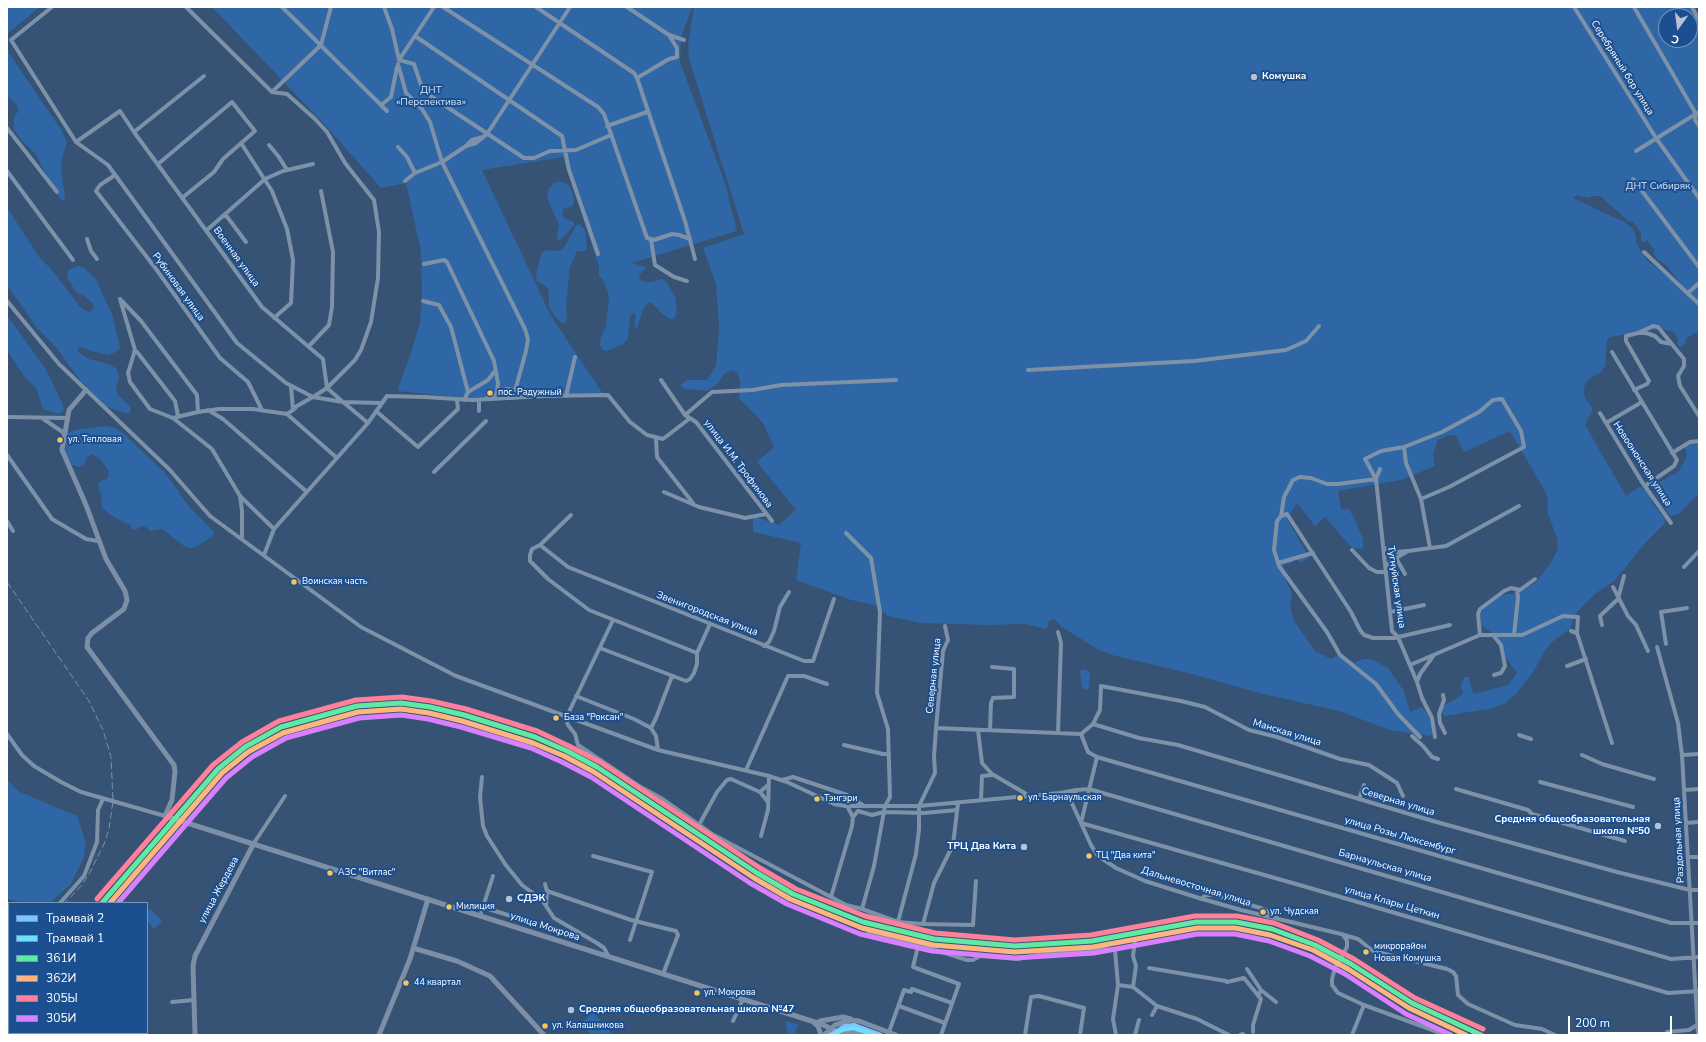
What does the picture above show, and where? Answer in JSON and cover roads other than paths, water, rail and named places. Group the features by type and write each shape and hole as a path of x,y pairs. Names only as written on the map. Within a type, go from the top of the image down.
{"main road":[{"path":"86,390 71,406 67,418 62,450 86,505 98,541 106,559 125,591 127,600 124,609 92,633 88,638 87,647 174,765 175,771 172,800 165,816"},
{"name":"улица Мокрова","path":"165,816 743,999 830,1028 842,1034"},
{"name":"улица Жердева","path":"195,1035 193,966 196,956 254,843"},
{"path":"379,1035 413,948 428,899"},
{"path":"413,948 457,962 490,976 544,1035"},
{"path":"810,1021 824,1022 843,1017 860,1021 896,1035"},
{"path":"810,1021 818,1026 821,1035"},
{"path":"824,1035 830,1028 844,1021 860,1021"},
{"path":"842,1034 849,1032 864,1035"}],"street":[{"path":"52,7 11,40 76,142 108,165 237,343 267,369 292,386 313,397 343,402 381,403"},
{"path":"186,7 272,92 287,94 315,119 327,132 345,163 374,200 379,232 378,278 371,322 361,350 355,360 326,388 287,414"},
{"path":"282,7 387,111"},
{"path":"272,92 321,45 330,7"},
{"path":"384,7 392,29 406,93 422,109 430,122 442,162 525,329 528,339 526,351 513,398"},
{"path":"381,105 391,98 399,62 434,7"},
{"path":"443,7 602,110 647,238 650,240 654,265 674,278 687,281"},
{"path":"536,7 634,73 637,78 690,239 695,259"},
{"path":"405,181 415,173 442,162 466,146 476,143 485,135 510,100 570,7"},
{"path":"627,7 669,35 684,40"},
{"name":"Серебряный бор улица","path":"1574,7 1656,138 1699,198"},
{"path":"1634,7 1698,113 1696,120 1699,126"},
{"path":"1692,7 1699,20"},
{"path":"637,78 669,59 678,57 677,48 669,35"},
{"path":"415,36 562,136 569,170 598,254"},
{"path":"399,62 414,64 422,90 485,135 524,158 534,158 550,151 566,152 576,150 611,135"},
{"path":"134,132 204,76"},
{"path":"158,164 232,102 255,131 223,160 214,172 182,198"},
{"name":"Военная улица","path":"76,142 120,111 262,307 323,359 326,388"},
{"path":"607,126 648,112"},
{"path":"1636,151 1698,113"},
{"path":"7,128 57,192"},
{"path":"242,143 272,191 287,229 293,260 291,303 274,318"},
{"path":"269,145 280,157 287,170"},
{"path":"398,147 407,157 415,173"},
{"path":"207,230 265,179 287,170 313,164"},
{"path":"7,171 73,260"},
{"name":"Рубиновая улица","path":"115,174 100,185 96,191 156,269 220,358 248,382 262,410"},
{"path":"1633,179 1699,267"},
{"path":"309,346 329,325 332,307 333,252 321,191"},
{"path":"225,214 246,242"},
{"path":"650,240 672,234 690,239"},
{"path":"87,239 91,251 97,259"},
{"path":"1644,252 1689,292 1699,304"},
{"path":"424,264 444,260 447,262 494,361 498,383 497,393"},
{"path":"1689,292 1699,283"},
{"path":"198,412 197,395 141,321 120,299 134,352 128,373 130,382 150,409 173,418 212,449 240,496 274,529"},
{"path":"423,301 439,306 451,327 468,392"},
{"path":"7,302 58,364 169,469 210,516 343,615 385,640 461,678 566,718 658,750 746,770 782,780 793,777 847,796 864,806"},
{"path":"1028,370 1194,361 1286,350 1306,341 1319,326"},
{"path":"1634,390 1647,384 1649,381 1626,341 1626,336 1638,333 1653,326 1658,327 1684,359 1684,366 1678,376 1680,386 1699,416"},
{"path":"1638,333 1655,336 1661,342 1672,344"},
{"path":"134,352 137,352 175,402 178,416"},
{"path":"1612,352 1677,460 1674,466 1645,486"},
{"path":"566,396 575,357"},
{"path":"464,400 468,392 488,380 495,371"},
{"name":"улица И.М. Трофимова","path":"661,380 685,415 689,419 696,422 772,521"},
{"path":"685,415 712,392 753,390 781,386 896,380"},
{"path":"292,386 293,410"},
{"path":"326,388 368,423"},
{"path":"481,400 507,389 515,390"},
{"path":"264,556 274,529 368,423 387,396 481,400 608,394 630,422 647,435 663,439 689,419"},
{"path":"1376,479 1365,459 1381,451 1404,447 1442,432 1479,412 1493,400 1497,398 1502,399 1521,431 1524,446 1449,487 1421,499"},
{"path":"376,411 418,447 458,409 457,400"},
{"path":"479,411 481,400"},
{"path":"1606,423 1642,402"},
{"path":"208,410 223,419 307,492"},
{"path":"173,418 208,410 262,410 287,414 337,458"},
{"name":"Новоононская улица","path":"1600,413 1645,486 1671,523"},
{"path":"7,417 67,418"},
{"path":"42,418 64,433"},
{"path":"434,472 486,421"},
{"path":"656,438 657,457 695,504"},
{"path":"1672,453 1690,442 1699,441"},
{"path":"1404,447 1406,463 1421,499 1430,548"},
{"path":"7,455 52,519 86,539 98,541"},
{"path":"1376,479 1380,469"},
{"path":"1376,479 1338,484 1327,484 1300,477 1293,480 1284,496 1281,516 1278,521 1274,550 1278,563 1326,632 1340,655 1376,684 1398,714 1420,738"},
{"name":"Тугнуйская улица","path":"1376,479 1392,631 1398,637 1432,718 1435,737"},
{"path":"664,492 695,504 745,518 766,514"},
{"path":"240,496 242,510 242,539"},
{"path":"1383,548 1397,552 1446,546 1519,506"},
{"path":"1281,516 1287,514 1364,635 1372,638 1398,637 1450,625"},
{"path":"571,515 540,545 532,549 530,561 548,579 588,610 697,652"},
{"path":"7,520 13,531"},
{"path":"846,533 871,558 880,612 877,693 888,729 890,797 885,806 874,866 862,908"},
{"name":"Звенигородская улица","path":"540,545 568,567 710,624 745,636 764,646 804,661 812,661 834,600"},
{"path":"1352,550 1369,568 1377,572 1386,572"},
{"path":"1386,566 1408,551"},
{"path":"1684,566 1699,551"},
{"path":"1278,563 1313,553"},
{"path":"1396,558 1405,574"},
{"path":"1602,625 1600,616 1618,599 1624,576"},
{"path":"1480,635 1478,614 1480,610 1504,591 1511,588 1520,590 1535,579"},
{"path":"1614,587 1618,599 1628,616 1636,625 1648,651"},
{"path":"1514,635 1518,598 1517,590"},
{"path":"764,646 769,642 774,631 780,607 789,592"},
{"path":"1390,612 1424,605"},
{"path":"1666,644 1661,612 1687,608"},
{"path":"1410,664 1486,633 1494,636 1528,633 1556,618 1566,616 1578,617 1577,633 1612,743"},
{"path":"613,620 566,718 568,725 575,734 578,745 639,786 661,798 712,834 784,874 846,905 862,908 898,922 973,925 976,881"},
{"path":"600,648 682,680 690,679 697,664 697,652 710,624"},
{"name":"Северная улица","path":"919,806 935,773 934,756 943,651 948,640 944,626"},
{"path":"1058,632 1061,643 1061,706 1058,733"},
{"path":"1571,632 1577,633"},
{"path":"1494,636 1501,645 1505,666 1501,673 1494,675"},
{"name":"Раздольная улица","path":"1656,647 1678,723 1682,755 1693,957 1697,991 1698,1035"},
{"path":"1417,682 1420,674 1436,654"},
{"path":"1567,666 1586,659"},
{"path":"990,730 991,703 993,698 1014,697 1014,669 992,668"},
{"path":"651,728 661,708 672,676"},
{"path":"746,770 788,676 804,676 827,684"},
{"name":"Манская улица","path":"1093,724 1100,710 1101,686 1205,707 1249,730 1277,737 1340,759 1369,765 1398,783 1403,796"},
{"path":"1440,723 1439,714 1444,700 1443,695"},
{"path":"576,696 634,719 651,728 656,736 658,750"},
{"path":"1429,712 1440,723 1446,733"},
{"path":"1081,823 1097,757 1088,752 1081,734 1093,724"},
{"name":"Северная улица","path":"1093,724 1139,738 1178,745 1359,799 1617,872 1690,890 1699,890"},
{"name":"Северная улица","path":"936,728 1081,734"},
{"path":"978,730 982,763 993,775 1028,795"},
{"name":"улица Мокрова","path":"7,734 22,755 40,771 81,792 165,816"},
{"path":"1519,735 1532,739"},
{"path":"1412,736 1432,757 1438,759"},
{"path":"844,745 889,754"},
{"path":"1682,755 1699,754"},
{"path":"1582,755 1602,764 1654,779"},
{"name":"улица Розы Люксембург","path":"1097,757 1672,923 1699,924"},
{"path":"981,800 982,776 993,775"},
{"path":"761,836 768,802 769,776"},
{"path":"482,777 480,787 482,817 487,836 518,881 539,897 554,918 597,943 605,949 608,957"},
{"path":"699,825 717,792 727,780 731,779 760,792 768,802"},
{"name":"Барнаульская улица","path":"782,780 834,804 847,806 919,806 958,804 981,800 1089,789 1672,959 1699,957"},
{"path":"1540,782 1633,807"},
{"path":"760,792 768,785"},
{"path":"1359,799 1364,785"},
{"path":"1456,789 1528,810 1532,814 1625,841"},
{"path":"1685,790 1699,789"},
{"path":"1070,799 1077,790"},
{"path":"1060,793 1070,799 1081,823"},
{"name":"улица Жердева","path":"254,843 284,796"},
{"path":"61,902 84,876 97,842 98,810 103,799"},
{"path":"923,924 934,883 953,845 958,804"},
{"path":"847,806 853,818"},
{"path":"898,922 916,854 919,828 919,806"},
{"path":"831,897 843,863 853,818 858,811 872,815 884,812 957,810"},
{"path":"1686,823 1699,822"},
{"name":"Дальневосточная улица","path":"1081,823 1098,856 1116,868 1145,881 1201,899 1358,939 1373,951 1453,972 1456,976 1458,995 1468,1004 1515,1025 1542,1029 1555,1035"},
{"name":"улица Клары Цеткин","path":"1081,823 1318,890 1668,993 1697,991"},
{"path":"594,856 652,872 630,940"},
{"path":"1688,857 1699,857"},
{"path":"480,916 493,876"},
{"path":"545,884 547,891 546,906"},
{"path":"547,891 597,909 677,932 663,974"},
{"path":"1201,899 1206,895 1214,895 1261,908 1278,919"},
{"path":"482,907 524,920"},
{"path":"868,933 910,942 918,946 971,960 980,956 1018,959 1036,955 1103,948 1113,949 1116,953 1118,985 1113,1019 1116,1035"},
{"path":"1341,934 1347,941 1347,947"},
{"path":"1358,939 1347,947 1333,973 1332,985 1338,994 1446,1035"},
{"path":"1133,987 1136,966 1133,956 1135,940"},
{"path":"918,946 913,967 959,984 941,1035"},
{"path":"1149,968 1227,982 1244,978 1261,999 1252,1032"},
{"path":"1247,969 1261,990 1276,1002"},
{"path":"1118,985 1133,987 1148,1001 1157,1006 1197,1019 1229,1035"},
{"path":"889,1032 904,990 911,992 912,989 952,1003"},
{"path":"1258,996 1261,990"},
{"path":"1025,1035 1031,997 1039,996 1084,1008 1080,1035"},
{"path":"733,1021 743,999"},
{"path":"172,1002 194,1000"},
{"path":"1352,1035 1364,1005"},
{"path":"899,1006 945,1023"},
{"path":"1152,1015 1157,1006"},
{"path":"1135,1035 1139,1020"},
{"path":"1668,1032 1681,1032 1697,1025"}],"railway":[{"path":"7,582 89,701 103,730 111,757 113,801 109,829 104,844 89,874 81,886 66,902"}],"tram line":[{"name":"2","path":"830,1035 845,1026 854,1025 881,1035"},
{"name":"1","path":"833,1035 842,1030 853,1028 876,1035"}],"place":[{"name":"Комушка","path":"1254,77"},
{"name":"пос. Радужный","path":"490,393"},
{"name":"ул. Тепловая","path":"60,440"},
{"name":"Воинская часть","path":"294,582"},
{"name":"База \"Роксан\"","path":"556,718"},
{"name":"ул. Барнаульская","path":"1020,798"},
{"name":"Тэнгэри","path":"817,799"},
{"name":"Средняя общеобразовательная школа №50","path":"1658,826"},
{"name":"ТРЦ Два Кита","path":"1024,847"},
{"name":"ТЦ \"Два кита\"","path":"1089,856"},
{"name":"АЗС \"Витлас\"","path":"330,873"},
{"name":"СДЭК","path":"509,899"},
{"name":"Милиция","path":"449,907"},
{"name":"ул. Чудская","path":"1263,912"},
{"name":"микрорайон Новая Комушка","path":"1366,952"},
{"name":"44 квартал","path":"406,983"},
{"name":"ул. Мокрова","path":"697,993"},
{"name":"Средняя общеобразовательная школа №47","path":"571,1010"},
{"name":"ул. Калашникова","path":"545,1026"}],"park label":[{"name":"ДНТ «Перспектива»","path":"431,96"},
{"name":"ДНТ Сибиряк","path":"1658,187"}]}
